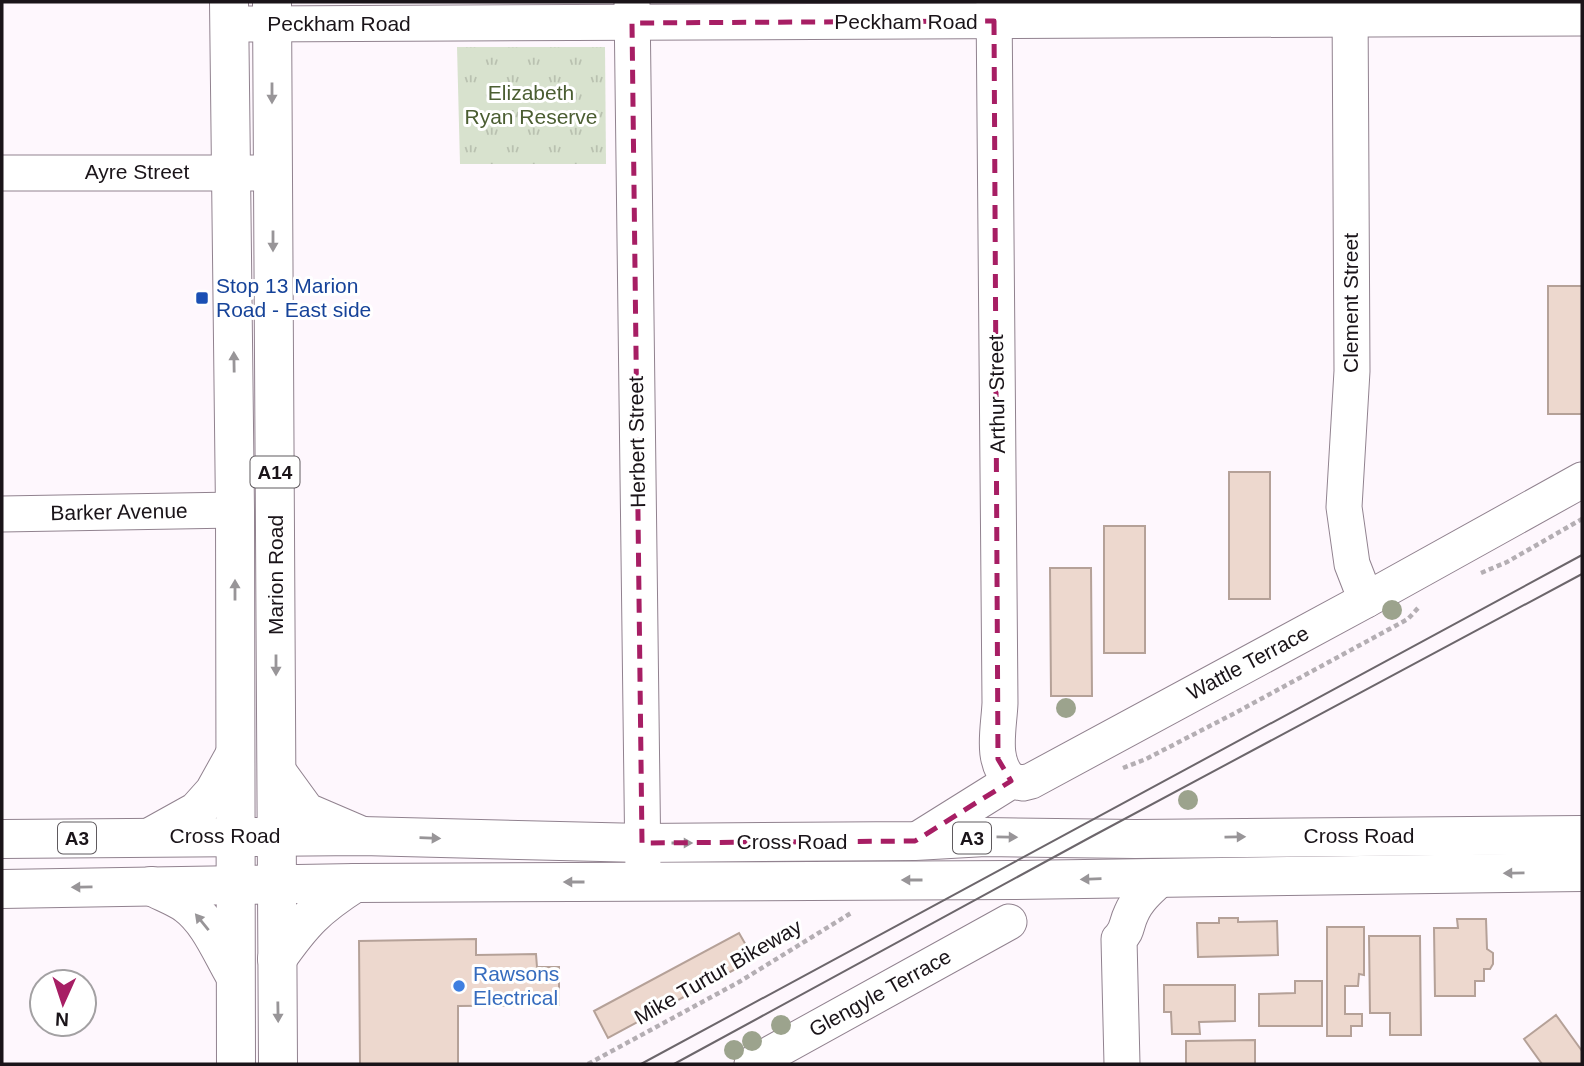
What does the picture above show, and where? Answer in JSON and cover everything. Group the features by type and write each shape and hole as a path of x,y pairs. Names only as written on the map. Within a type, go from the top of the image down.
{"main road":[{"name":"Marion Road","path":"229,13 235,510 236,1064"},
{"name":"Marion Road","path":"272,13 278,1064"},
{"path":"152,836 197,811 214,792 234,756"},
{"path":"277,772 306,812 362,836"},
{"name":"Cross Road","path":"2,839 362,836 642,844 915,841 985,837 1135,839 1582,835"},
{"name":"Cross Road","path":"2,889 355,883 1161,878 1582,872"},
{"path":"277,959 310,916 355,883"},
{"path":"151,887 185,904 205,923 235,975"}],"street":[{"name":"Arthur Street","path":"994,11 1000,689 998,760 1002,772 1011,781"},
{"name":"Peckham Road","path":"229,13 1350,11 1582,18"},
{"name":"Clement Street","path":"1350,11 1352,371 1344,507 1352,564 1366,600"},
{"name":"Herbert Street","path":"632,12 643,882"},
{"name":"Ayre Street","path":"2,173 273,173"},
{"name":"Wattle Terrace","path":"915,841 1011,781 1031,781 1582,480"},
{"name":"Barker Avenue","path":"2,514 235,510"},
{"path":"1122,1064 1119,939 1126,933 1131,914 1139,899 1161,878"},
{"name":"Glengyle Terrace","path":"752,1064 1009,922"}],"path":[{"name":"Mike Turtur Bikeway","path":"588,1064 739,982 853,912"}],"highlighted area":[{"path":"994,21 998,759 1011,781 915,841 642,843 632,23"}],"green space":[{"name":"Elizabeth Ryan Reserve","path":"457,47 605,47 606,164 460,164"}],"building":[{"path":"1548,286 1582,286 1582,414 1548,414"},
{"path":"1229,472 1270,472 1270,599 1229,599"},
{"path":"1104,526 1145,526 1145,653 1104,653"},
{"path":"1050,568 1091,568 1092,696 1051,696"},
{"path":"1219,918 1238,918 1238,922 1277,921 1278,955 1198,957 1197,923 1219,923"},
{"path":"1457,919 1486,919 1487,949 1493,953 1493,964 1490,969 1484,969 1484,981 1475,981 1475,996 1435,996 1434,928 1458,928"},
{"path":"1327,927 1364,927 1364,975 1359,974 1358,986 1345,986 1345,1014 1362,1014 1362,1026 1351,1026 1351,1036 1327,1036"},
{"path":"739,933 754,959 608,1038 594,1011"},
{"path":"1369,936 1420,936 1421,1035 1390,1035 1390,1013 1370,1013"},
{"name":"Rawsons Electrical","path":"476,939 476,955 536,954 537,967 559,967 559,1005 458,1006 458,1064 360,1064 359,941"},
{"path":"1295,981 1322,981 1322,1026 1259,1026 1259,994 1295,993"},
{"path":"1164,985 1235,985 1235,1021 1199,1022 1200,1034 1172,1034 1171,1012 1164,1012"},
{"path":"1556,1015 1582,1051 1582,1064 1542,1064 1524,1039"},
{"path":"1255,1040 1255,1064 1186,1064 1186,1041"}],"tram line":[{"path":"641,1064 1582,555"},
{"path":"674,1064 1582,574"}],"place":[{"name":"Stop 13 Marion Road - East side","path":"202,298"},
{"name":"Rawsons Electrical","path":"459,986"}]}
